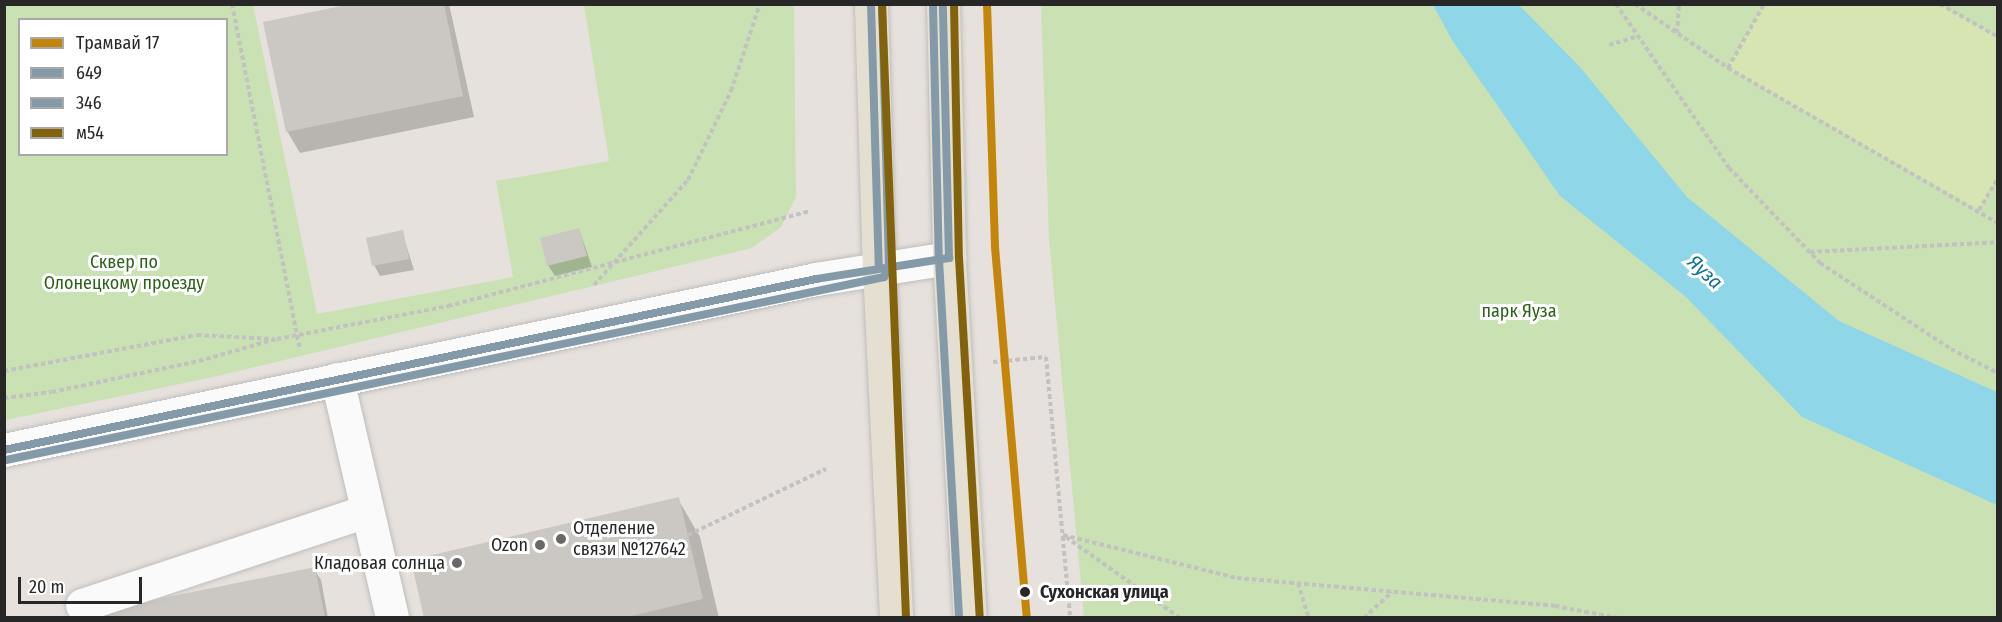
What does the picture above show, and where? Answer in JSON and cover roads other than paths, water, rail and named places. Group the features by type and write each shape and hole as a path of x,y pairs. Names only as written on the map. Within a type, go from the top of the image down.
{"main road":[{"path":"871,4 879,268 896,618"},
{"path":"943,4 949,258 970,618"}],"street":[{"path":"4,450 879,268 949,258"},
{"path":"337,379 392,618"},
{"path":"82,605 367,511"}],"water":[{"name":"Яуза","path":"1433,5 1519,5 1580,67 1687,197 1839,321 1997,392 1997,505 1802,417 1686,297 1560,196 1452,40"}],"tram line":[{"name":"17","path":"987,4 995,247 1027,618"}],"place":[{"name":"Отделение связи №127642","path":"561,539"},
{"name":"Ozon","path":"540,545"},
{"name":"Кладовая солнца","path":"457,563"},
{"name":"Сухонская улица","path":"1025,592"}],"park label":[{"name":"Сквер по Олонецкому проезду","path":"124,273"},
{"name":"парк Яуза","path":"1519,311"}]}
